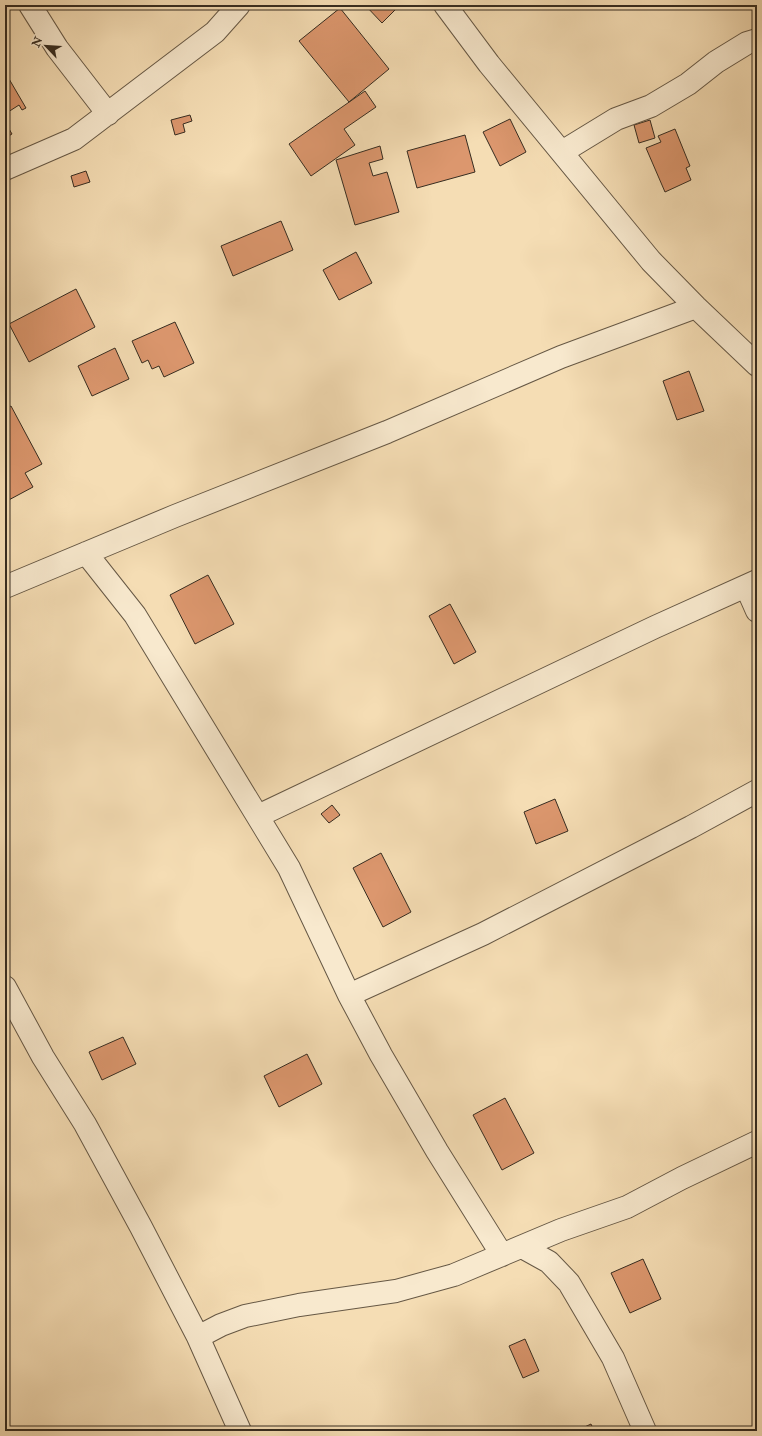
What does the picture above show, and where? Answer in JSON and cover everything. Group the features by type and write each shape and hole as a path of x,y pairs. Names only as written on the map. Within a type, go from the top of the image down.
{"street":[{"path":"30,5 57,48 108,114"},
{"path":"5,169 74,139 215,32 239,5"},
{"path":"445,5 489,64 651,261 696,307 757,365"},
{"path":"562,152 616,119 651,106 688,84 716,62 747,42 757,40"},
{"path":"5,587 175,516 387,432 561,357 696,307"},
{"path":"86,553 135,615 289,868 349,995 381,1055 433,1145 502,1256"},
{"path":"258,816 656,626 752,584 757,611"},
{"path":"349,995 483,934 691,828 757,791"},
{"path":"5,988 43,1057 85,1124 141,1226 198,1337 240,1431"},
{"path":"198,1337 221,1325 245,1316 299,1305 396,1291 454,1276 561,1230 627,1208 682,1178 757,1142"},
{"path":"522,1247 550,1262 569,1283 613,1358 645,1431"}],"building":[{"path":"365,5 395,5 397,8 382,23"},
{"path":"340,8 389,69 349,102 299,41"},
{"path":"5,72 26,108 22,110 19,105 5,114"},
{"path":"365,91 376,107 344,129 355,145 311,176 289,144"},
{"path":"190,115 192,121 183,124 185,132 175,135 171,120"},
{"path":"510,119 526,152 500,166 483,132"},
{"path":"650,120 655,138 639,143 634,125"},
{"path":"5,122 12,134 5,138"},
{"path":"675,129 690,166 686,168 691,180 665,192 646,148 661,142 658,136"},
{"path":"465,135 475,172 417,188 407,151"},
{"path":"380,146 383,159 369,163 373,176 387,172 399,212 355,225 336,160"},
{"path":"86,171 90,182 74,187 71,176"},
{"path":"281,221 293,250 233,276 221,246"},
{"path":"356,252 372,283 339,300 323,270"},
{"path":"76,289 95,327 29,362 9,324"},
{"path":"175,322 194,363 164,377 159,366 152,369 148,360 142,363 132,341"},
{"path":"115,348 129,379 92,396 78,366"},
{"path":"689,371 704,411 677,420 663,381"},
{"path":"11,406 42,464 25,473 33,487 5,502 5,409"},
{"path":"208,575 234,624 195,644 170,595"},
{"path":"450,604 476,652 454,664 429,616"},
{"path":"555,799 568,831 536,844 524,812"},
{"path":"332,805 340,815 329,823 321,814"},
{"path":"381,853 411,912 383,927 353,868"},
{"path":"123,1037 136,1064 102,1080 89,1052"},
{"path":"307,1054 322,1084 279,1107 264,1076"},
{"path":"505,1098 534,1153 502,1170 473,1115"},
{"path":"643,1259 661,1299 630,1313 611,1273"},
{"path":"525,1339 539,1371 523,1378 509,1346"},
{"path":"591,1424 594,1431 576,1431"}]}
